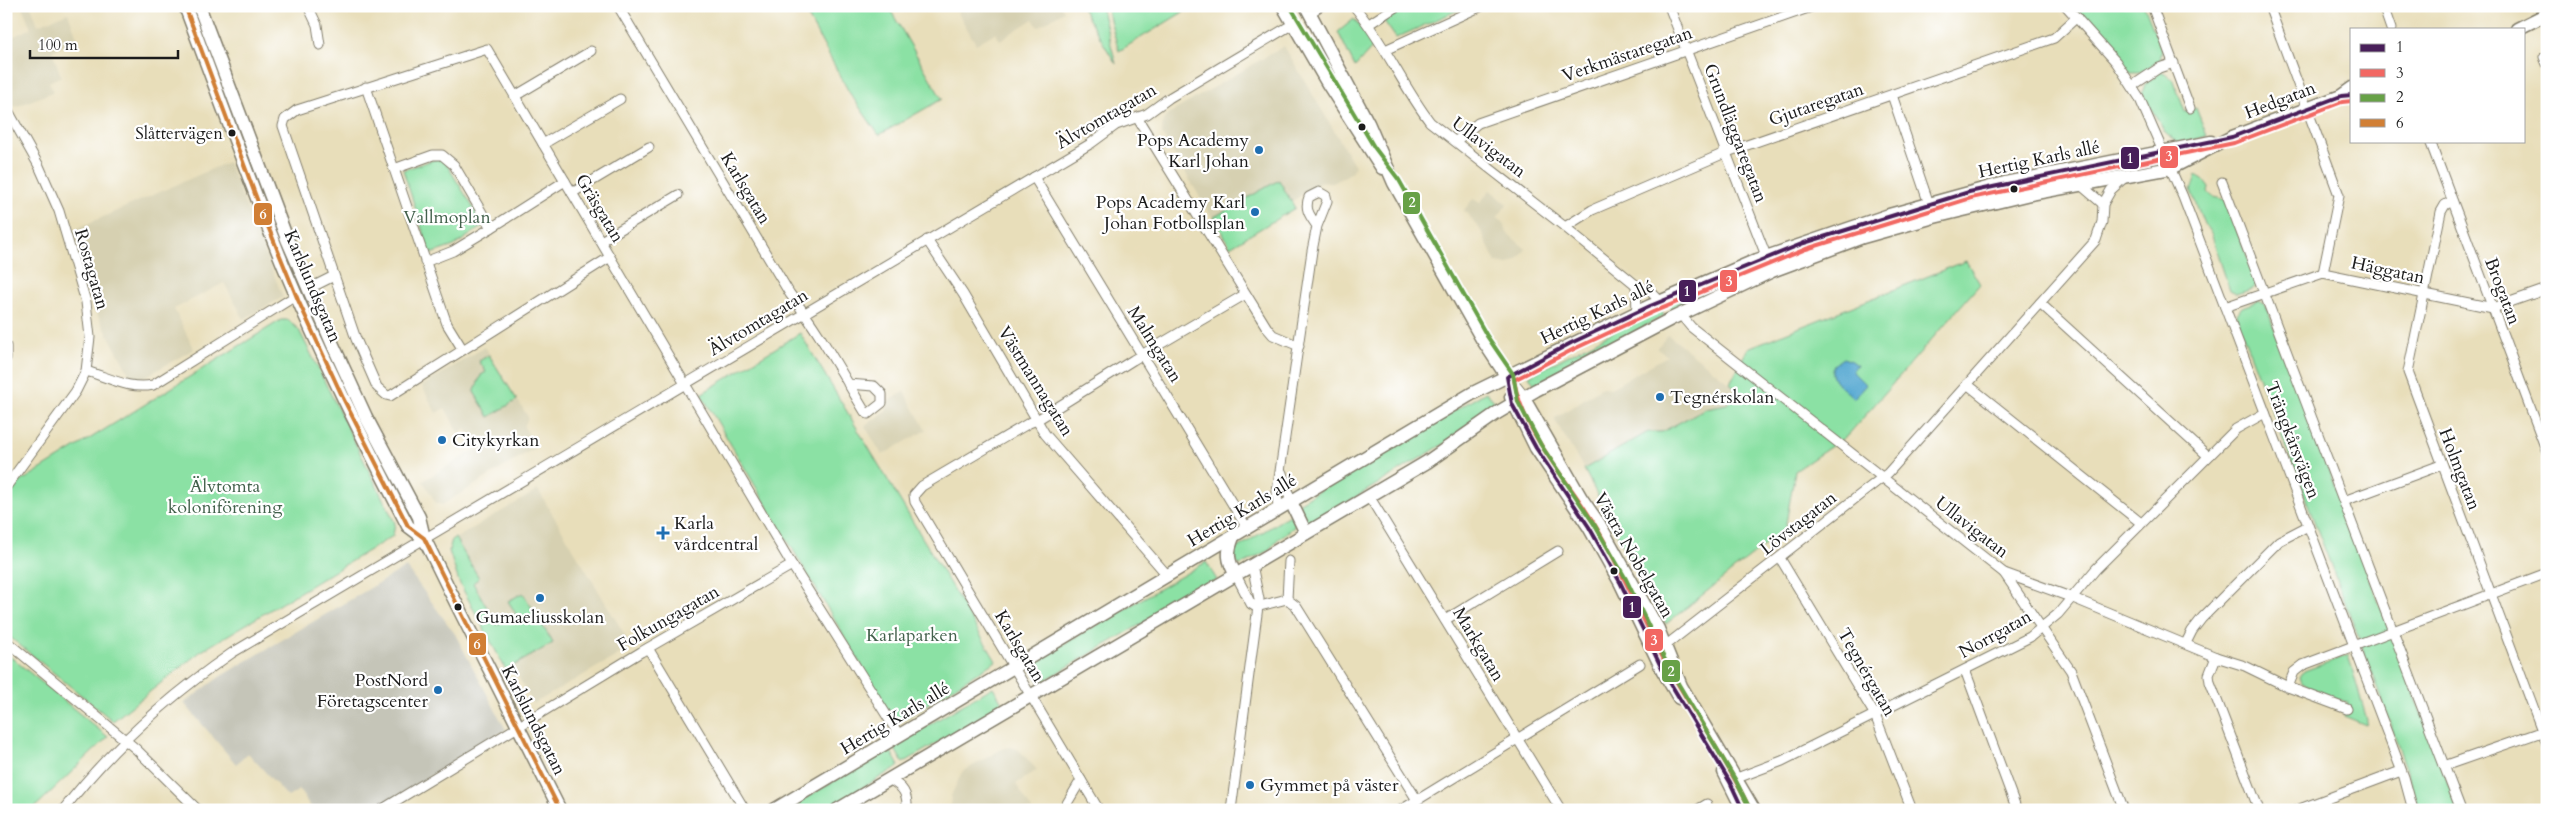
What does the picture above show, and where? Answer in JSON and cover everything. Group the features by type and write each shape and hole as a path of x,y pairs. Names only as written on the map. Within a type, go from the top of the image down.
{"main road":[{"name":"Karlslundsgatan","path":"185,6 252,186 302,292 419,517 424,538 517,728 560,810"},
{"name":"Karlslundsgatan","path":"199,6 287,239 302,292"},
{"path":"1283,6 1369,150 1394,184"},
{"path":"1293,24 1312,9 1371,130 1394,184 1518,400"},
{"path":"2523,26 2547,14"},
{"path":"2523,26 2547,21"},
{"name":"Hedgatan","path":"2232,137 2346,95"},
{"name":"Hertig Karls allé","path":"774,810 1473,393 1507,378 1571,343 1660,301 1768,256 1889,215 2005,183 2232,137"},
{"name":"Hertig Karls allé","path":"837,810 1427,462 1518,400 1724,292 1772,271 1863,237 1934,217 2030,194 2082,186 2171,168 2232,137"},
{"path":"1929,204 1934,217"},
{"name":"Västra Nobelgatan","path":"1518,400 1599,524 1665,646 1686,696 1737,778 1754,810"},
{"name":"Västra Nobelgatan","path":"1518,400 1536,448 1589,527 1620,582 1663,671 1730,782 1743,810"},
{"path":"1291,502 1306,533"},
{"path":"1234,536 1227,551 1229,563 1236,575"}],"street":[{"path":"308,6 317,24 320,46"},
{"name":"Karlsgatan","path":"618,6 790,294 805,313 848,384"},
{"name":"Ullavigatan","path":"1354,6 1368,24 1430,122 1636,285 1650,291 1660,301"},
{"path":"1368,24 1397,6"},
{"path":"1385,50 1482,6"},
{"name":"Grundläggaregatan","path":"1669,6 1768,256 1772,271"},
{"name":"Verkmästaregatan","path":"1456,141 1478,123 1814,6"},
{"name":"Trängkårsvägen","path":"2066,6 2116,62 2149,115 2225,307 2402,772 2413,810"},
{"path":"2152,6 2190,108"},
{"path":"2269,6 2339,195 2323,273"},
{"path":"2383,6 2391,28"},
{"name":"Gjutaregatan","path":"1565,227 1592,210 1726,152 2054,38 2077,17"},
{"name":"Älvtomtagatan","path":"63,810 125,740 178,692 232,653 1090,144 1116,124 1138,119 1293,24"},
{"name":"Gräsgatan","path":"366,88 487,49 685,384"},
{"path":"515,96 591,51"},
{"path":"2132,86 2159,68 2174,63"},
{"path":"463,350 452,337 447,324 366,88 296,110 285,119 283,126 334,276 369,369 378,387 386,395 390,396 463,350 610,257"},
{"path":"1892,94 1929,204"},
{"path":"543,144 620,99"},
{"name":"Rostagatan","path":"6,108 51,192 81,285 90,321 86,371 66,406 6,486"},
{"path":"1138,119 1244,295 1273,335 1299,346"},
{"name":"Brogatan","path":"2430,142 2547,452"},
{"path":"572,193 649,147"},
{"path":"394,170 433,155 442,155 454,165 492,228"},
{"name":"Malmgatan","path":"1034,177 1248,528"},
{"path":"2082,186 2102,204 2111,190 2124,178"},
{"path":"425,262 453,251 565,181"},
{"name":"Trängkårsvägen","path":"2222,182 2461,810"},
{"path":"600,241 678,196"},
{"name":"Holmgatan","path":"2452,201 2445,205 2442,212 2408,372 2441,465 2544,731 2547,744"},
{"name":"Lövstagatan","path":"1665,646 1882,477 1968,384 2096,240 2102,222 2102,204"},
{"path":"1278,510 1276,492 1281,472 1317,226"},
{"name":"Västmannagatan","path":"927,240 958,286 1046,434 1168,576"},
{"name":"Häggatan","path":"2225,307 2323,273 2493,308"},
{"path":"86,371 125,385 144,387 152,385 302,292 334,276"},
{"path":"1636,285 1637,312"},
{"path":"2493,308 2547,289"},
{"path":"1038,420 1142,355 1244,295"},
{"path":"2040,303 2208,456"},
{"name":"Ullavigatan","path":"1681,315 1691,327 2004,573 2073,598 2216,657 2245,666 2288,687 2347,709"},
{"path":"6,346 6,358"},
{"path":"685,384 792,565 899,735"},
{"path":"1968,384 2140,523"},
{"name":"Norrgatan","path":"1737,778 1765,769 2030,637 2073,598 2096,569 2140,523 2236,429 2265,413"},
{"name":"Karlsgatan","path":"1038,420 1029,423 918,489 914,498 1098,810"},
{"path":"2344,501 2441,465"},
{"path":"1281,472 1291,502"},
{"name":"Markgatan","path":"1369,496 1561,810"},
{"path":"2186,643 2202,618 2279,541 2308,526"},
{"path":"1445,620 1558,551"},
{"name":"Tegnérgatan","path":"1780,558 1875,715 1912,810"},
{"path":"1289,561 1287,599 1302,615 1416,800"},
{"name":"Folkungagatan","path":"381,810 648,648 792,565"},
{"path":"1230,810 1255,632 1256,607 1259,599 1252,565"},
{"path":"2004,573 2071,671 2124,810"},
{"path":"2288,687 2294,672 2303,665 2547,573"},
{"path":"1236,575 1251,604 1256,607 1287,599"},
{"path":"6,641 125,740 198,810"},
{"path":"648,648 745,810"},
{"path":"2216,657 2209,675 2210,682 2259,810"},
{"path":"1401,810 1640,664"},
{"path":"1965,670 2017,810"},
{"path":"2444,766 2544,731"},
{"path":"2297,810 2402,772"},
{"path":"889,779 904,790 907,810"},
{"path":"1063,810 1081,780"},
{"path":"1697,810 1707,804"}],"shaded area":[{"path":"22,6 31,6 38,25 68,13 78,40 52,51 61,76 49,82 53,92 15,107 6,92 6,40 31,28"},
{"path":"954,6 1061,6 1064,11 1038,27 1033,19 1000,40 995,33 976,44"},
{"name":"Pops Academy Karl Johan","path":"1284,46 1355,166 1352,172 1335,182 1321,182 1291,202 1295,208 1230,247 1162,134 1163,121 1167,115"},
{"path":"228,162 283,297 244,319 224,283 174,309 194,349 134,383 90,301 69,232"},
{"path":"1490,190 1507,204 1497,218 1504,223 1507,233 1526,249 1518,259 1507,265 1496,263 1481,231 1464,210 1473,199 1480,203"},
{"name":"Tegnérskolan","path":"1668,335 1740,391 1727,404 1706,408 1662,432 1648,432 1584,469 1554,419 1602,387 1611,388 1667,356 1657,348"},
{"path":"485,347 528,417 524,427 536,447 442,505 436,503 423,481 478,448 466,429 459,433 445,408 436,413 422,386"},
{"path":"904,392 926,430 882,455 865,426 886,411 889,401"},
{"name":"Gumaeliusskolan","path":"538,490 632,647 533,704 450,550 453,540"},
{"path":"406,567 455,634 506,730 376,810 313,810 299,790 288,797 248,753 236,764 184,703 221,676"},
{"path":"1012,747 1020,751 1037,770 1016,784 1032,810 950,810 951,796 962,772 1004,748"}],"green space":[{"path":"802,6 888,6 942,99 879,135 849,92"},
{"path":"1081,6 1101,6 1116,64"},
{"path":"1106,6 1193,6 1119,51"},
{"path":"1409,6 1467,6 1396,38 1384,21"},
{"path":"2072,6 2144,6 2162,51 2160,60 2139,73 2130,73 2092,26"},
{"path":"1354,19 1371,41 1372,48 1355,67 1338,32"},
{"path":"2161,72 2173,79 2185,112 2196,108 2207,136 2180,144 2165,132 2142,93 2145,84"},
{"name":"Vallmoplan","path":"442,157 484,225 454,246 430,254 403,170"},
{"path":"2140,164 2141,166 1941,210 1940,207 2008,190"},
{"path":"2196,175 2203,179 2209,187 2208,192 2213,197 2226,200 2257,284 2253,289 2236,294 2230,291 2211,233 2204,224 2191,191"},
{"name":"Pops Academy Karl Johan Fotbollsplan","path":"1279,180 1295,208 1230,247 1214,217"},
{"path":"1966,261 1980,284 1848,435 1795,471 1785,529 1666,624 1637,573 1584,469 1648,432 1662,432 1706,408 1727,404 1739,391 1730,383 1748,348"},
{"path":"1712,286 1716,288 1672,312 1668,303"},
{"path":"2258,301 2265,304 2458,810 2419,810 2410,779 2364,652 2240,327 2237,314 2242,307"},
{"path":"1660,307 1664,316 1535,385 1529,376"},
{"name":"Älvtomta koloniförening","path":"281,320 288,320 299,330 395,523 393,536 200,652 113,721 6,634 6,498 20,482"},
{"name":"Karlaparken","path":"800,333 996,661 896,724 701,394"},
{"path":"489,355 517,400 489,417 474,392 481,375 486,372 479,361"},
{"path":"1486,392 1497,404 1479,415 1442,445 1308,526 1299,505 1300,502"},
{"path":"1290,515 1293,516 1294,527 1278,539 1269,550 1241,565 1237,564 1234,550"},
{"path":"455,538 479,578 473,583 497,625 516,614 508,601 523,593 553,643 506,670 459,582 449,551 452,539"},
{"path":"1206,562 1217,580 1040,683 1029,664"},
{"path":"6,653 108,737 32,810 6,810"},
{"path":"2348,655 2367,720 2366,725 2344,716 2348,703 2302,683 2300,677 2304,671"},
{"path":"993,687 1003,704 903,763 893,746"},
{"path":"889,748 899,766 825,810 786,810"}],"water":[{"path":"1843,358 1857,365 1852,371 1866,385 1854,398 1838,384 1832,374 1832,369"}],"transit line":[{"name":"6","path":"185,6 258,202 298,300 343,398 408,526 424,538 560,810"},
{"name":"2","path":"1290,6 1374,147 1399,180 1487,336 1513,374 1518,402 1541,445 1594,524 1626,579 1669,668 1735,779 1749,807"},
{"name":"1","path":"1743,810 1730,782 1663,671 1620,582 1589,527 1536,448 1512,404 1507,377 1571,343 1650,306 1804,243 1969,192 2232,137 2341,96 2350,95"},
{"name":"3","path":"1749,807 1721,755 1669,669 1605,542 1537,438 1519,400 1514,380 1653,312 1806,249 1971,198 2234,143 2342,102 2350,101"}],"place":[{"name":"Slåttervägen","path":"232,133"},
{"name":"Pops Academy Karl Johan","path":"1259,150"},
{"name":"Pops Academy Karl Johan Fotbollsplan","path":"1255,212"},
{"name":"Tegnérskolan","path":"1660,397"},
{"name":"Citykyrkan","path":"442,440"},
{"name":"Karla vårdcentral","path":"663,533"},
{"name":"Gumaeliusskolan","path":"540,598"},
{"name":"PostNord Företagscenter","path":"438,690"},
{"name":"Gymmet på väster","path":"1250,785"}]}
